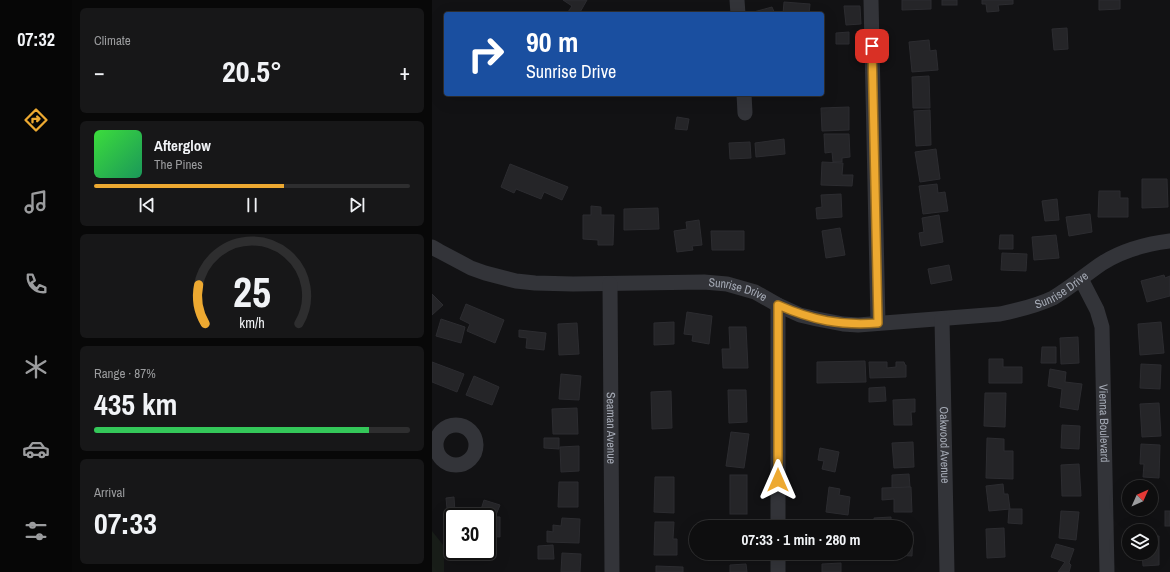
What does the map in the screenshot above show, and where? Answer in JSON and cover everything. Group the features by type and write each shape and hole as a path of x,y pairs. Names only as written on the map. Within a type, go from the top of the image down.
{"street":[{"path":"737,0 738,12"},
{"path":"871,0 878,323"},
{"path":"744,96 745,113"},
{"name":"Sunrise Drive","path":"432,247 472,268 516,281 535,283 610,284 704,282 727,284 755,292 800,315 824,321 858,325 1000,314 1023,309 1054,297 1069,288 1101,264 1119,254 1154,243 1170,241"},
{"name":"Vienna Boulevard","path":"1081,279 1097,310 1102,327 1107,572"},
{"name":"Seaman Avenue","path":"610,284 612,572"},
{"path":"778,305 778,520"},
{"name":"Oakwood Avenue","path":"942,319 947,572"},
{"path":"778,560 778,572"}],"shaded area":[{"path":"432,531 444,546 444,572 432,572"}],"building":[{"path":"563,0 587,0 580,12 568,12 572,6"},
{"path":"902,0 931,0 931,9 902,10"},
{"path":"942,0 957,0 957,5 942,5"},
{"path":"982,0 1013,0 1013,4 998,5 999,11 987,12 986,4 982,4"},
{"path":"1099,0 1120,0 1120,9 1099,10"},
{"path":"784,2 810,4 809,12 783,12"},
{"path":"844,6 860,6 861,24 846,25"},
{"path":"772,7 774,12 754,12"},
{"path":"1067,28 1068,49 1054,50 1052,29"},
{"path":"849,32 849,44 836,44 836,33"},
{"path":"929,40 930,51 936,50 938,70 912,72 909,42"},
{"path":"929,76 930,108 913,108 912,77"},
{"path":"849,107 849,130 822,131 821,108"},
{"path":"930,110 931,145 916,146 914,111"},
{"path":"677,117 689,119 687,130 675,129"},
{"path":"824,134 849,134 850,157 842,158 842,162 833,162 832,152 825,153"},
{"path":"784,139 785,154 756,157 755,143"},
{"path":"750,142 751,158 730,159 729,143"},
{"path":"936,149 940,179 920,182 915,152"},
{"path":"822,162 843,163 842,175 853,175 852,186 821,185"},
{"path":"510,164 568,187 562,200 544,192 541,199 516,189 514,193 501,187"},
{"path":"1142,179 1167,179 1168,207 1142,208"},
{"path":"937,184 938,193 945,192 948,211 923,214 919,186"},
{"path":"1099,191 1120,191 1120,198 1128,198 1128,217 1098,217"},
{"path":"841,194 842,217 817,219 816,208 822,207 821,195"},
{"path":"1057,199 1059,220 1045,221 1042,201"},
{"path":"591,206 601,207 601,215 614,215 613,245 598,245 598,240 583,239 583,215 591,215"},
{"path":"658,208 659,229 624,230 624,209"},
{"path":"1090,214 1092,232 1069,236 1066,217"},
{"path":"939,215 943,242 921,246 919,233 924,232 922,218"},
{"path":"699,220 702,245 692,246 693,250 677,252 674,231 687,229 686,222"},
{"path":"840,228 845,255 826,258 822,231"},
{"path":"711,231 744,231 744,250 712,250"},
{"path":"1000,235 1013,235 1013,249 999,249"},
{"path":"1056,235 1059,258 1034,260 1032,237"},
{"path":"1002,253 1027,254 1026,271 1001,270"},
{"path":"949,265 952,280 931,284 928,269"},
{"path":"1164,275 1165,278 1170,276 1170,296 1147,302 1141,281"},
{"path":"432,294 443,305 432,315"},
{"path":"466,304 504,320 495,343 467,331 470,324 460,319"},
{"path":"687,312 712,316 709,344 692,341 693,335 684,334"},
{"path":"441,319 465,327 461,343 436,336"},
{"path":"674,322 674,344 654,345 654,323"},
{"path":"1161,322 1164,353 1140,355 1138,324"},
{"path":"577,323 579,354 559,355 558,324"},
{"path":"729,327 746,327 748,368 723,368 722,349 730,349"},
{"path":"519,330 546,333 544,350 526,348 527,338 519,337"},
{"path":"1078,337 1079,363 1061,364 1060,338"},
{"path":"1042,347 1056,347 1056,363 1041,363"},
{"path":"989,359 1003,359 1003,367 1022,367 1022,383 989,383"},
{"path":"865,361 866,382 817,383 817,362"},
{"path":"432,362 464,374 457,392 432,382"},
{"path":"869,362 887,362 887,368 896,367 896,362 904,362 906,365 906,377 870,378"},
{"path":"1141,364 1161,365 1160,389 1140,388"},
{"path":"1050,369 1066,372 1065,382 1082,384 1078,410 1060,407 1062,389 1048,386"},
{"path":"561,374 581,376 579,400 559,399"},
{"path":"474,376 499,387 492,405 466,395"},
{"path":"885,387 886,401 869,402 869,388"},
{"path":"728,390 746,390 747,422 729,423"},
{"path":"671,391 672,428 652,429 651,392"},
{"path":"985,393 1006,393 1005,427 984,426"},
{"path":"915,399 915,412 911,412 912,425 894,425 893,400"},
{"path":"1159,403 1161,436 1142,437 1140,404"},
{"path":"577,408 578,434 553,434 552,409"},
{"path":"1062,425 1080,426 1079,449 1061,448"},
{"path":"731,432 749,434 744,468 726,466"},
{"path":"544,438 559,438 559,449 544,448"},
{"path":"987,438 1004,439 1004,451 1013,451 1013,479 986,478"},
{"path":"913,442 914,467 894,468 892,443"},
{"path":"1141,444 1160,445 1159,478 1143,477 1144,464 1140,464"},
{"path":"579,446 579,471 561,472 560,447"},
{"path":"820,448 839,452 835,472 822,469 824,461 818,460"},
{"path":"1079,464 1081,496 1062,496 1061,465"},
{"path":"909,474 910,487 892,488 892,475"},
{"path":"730,475 747,475 747,514 730,514"},
{"path":"655,477 674,477 674,513 654,512"},
{"path":"559,482 578,482 578,507 558,507"},
{"path":"1003,484 1004,494 1008,494 1010,509 989,511 986,486"},
{"path":"829,487 840,489 839,495 850,497 848,515 826,512"},
{"path":"911,487 912,512 894,512 894,499 882,500 882,488"},
{"path":"454,497 455,508 447,508 446,498"},
{"path":"484,500 500,505 496,515 496,508 482,508"},
{"path":"1009,509 1022,509 1022,524 1008,523"},
{"path":"1061,511 1079,512 1076,540 1059,538"},
{"path":"1165,511 1170,511 1170,526 1165,526"},
{"path":"496,517 500,517 500,537 496,537"},
{"path":"891,517 891,520 874,520 874,518"},
{"path":"562,518 580,519 579,543 547,542 547,531 553,532 553,525 561,526"},
{"path":"655,522 674,522 673,539 677,539 677,555 654,555"},
{"path":"1004,528 1005,557 987,558 986,529"},
{"path":"1159,536 1159,565 1143,566 1143,560 1158,560"},
{"path":"1056,544 1074,549 1069,563 1071,565 1069,572 1058,572 1065,562 1051,557"},
{"path":"553,545 554,559 538,559 538,546"},
{"path":"562,553 581,554 580,572 561,572"},
{"path":"841,563 841,572 822,572 822,564"},
{"path":"746,564 747,572 730,572 730,565"},
{"path":"656,566 683,567 683,572 656,572"}],"route":[{"path":"778,480 778,305 800,315 830,322 858,325 878,323 872,46"}]}
